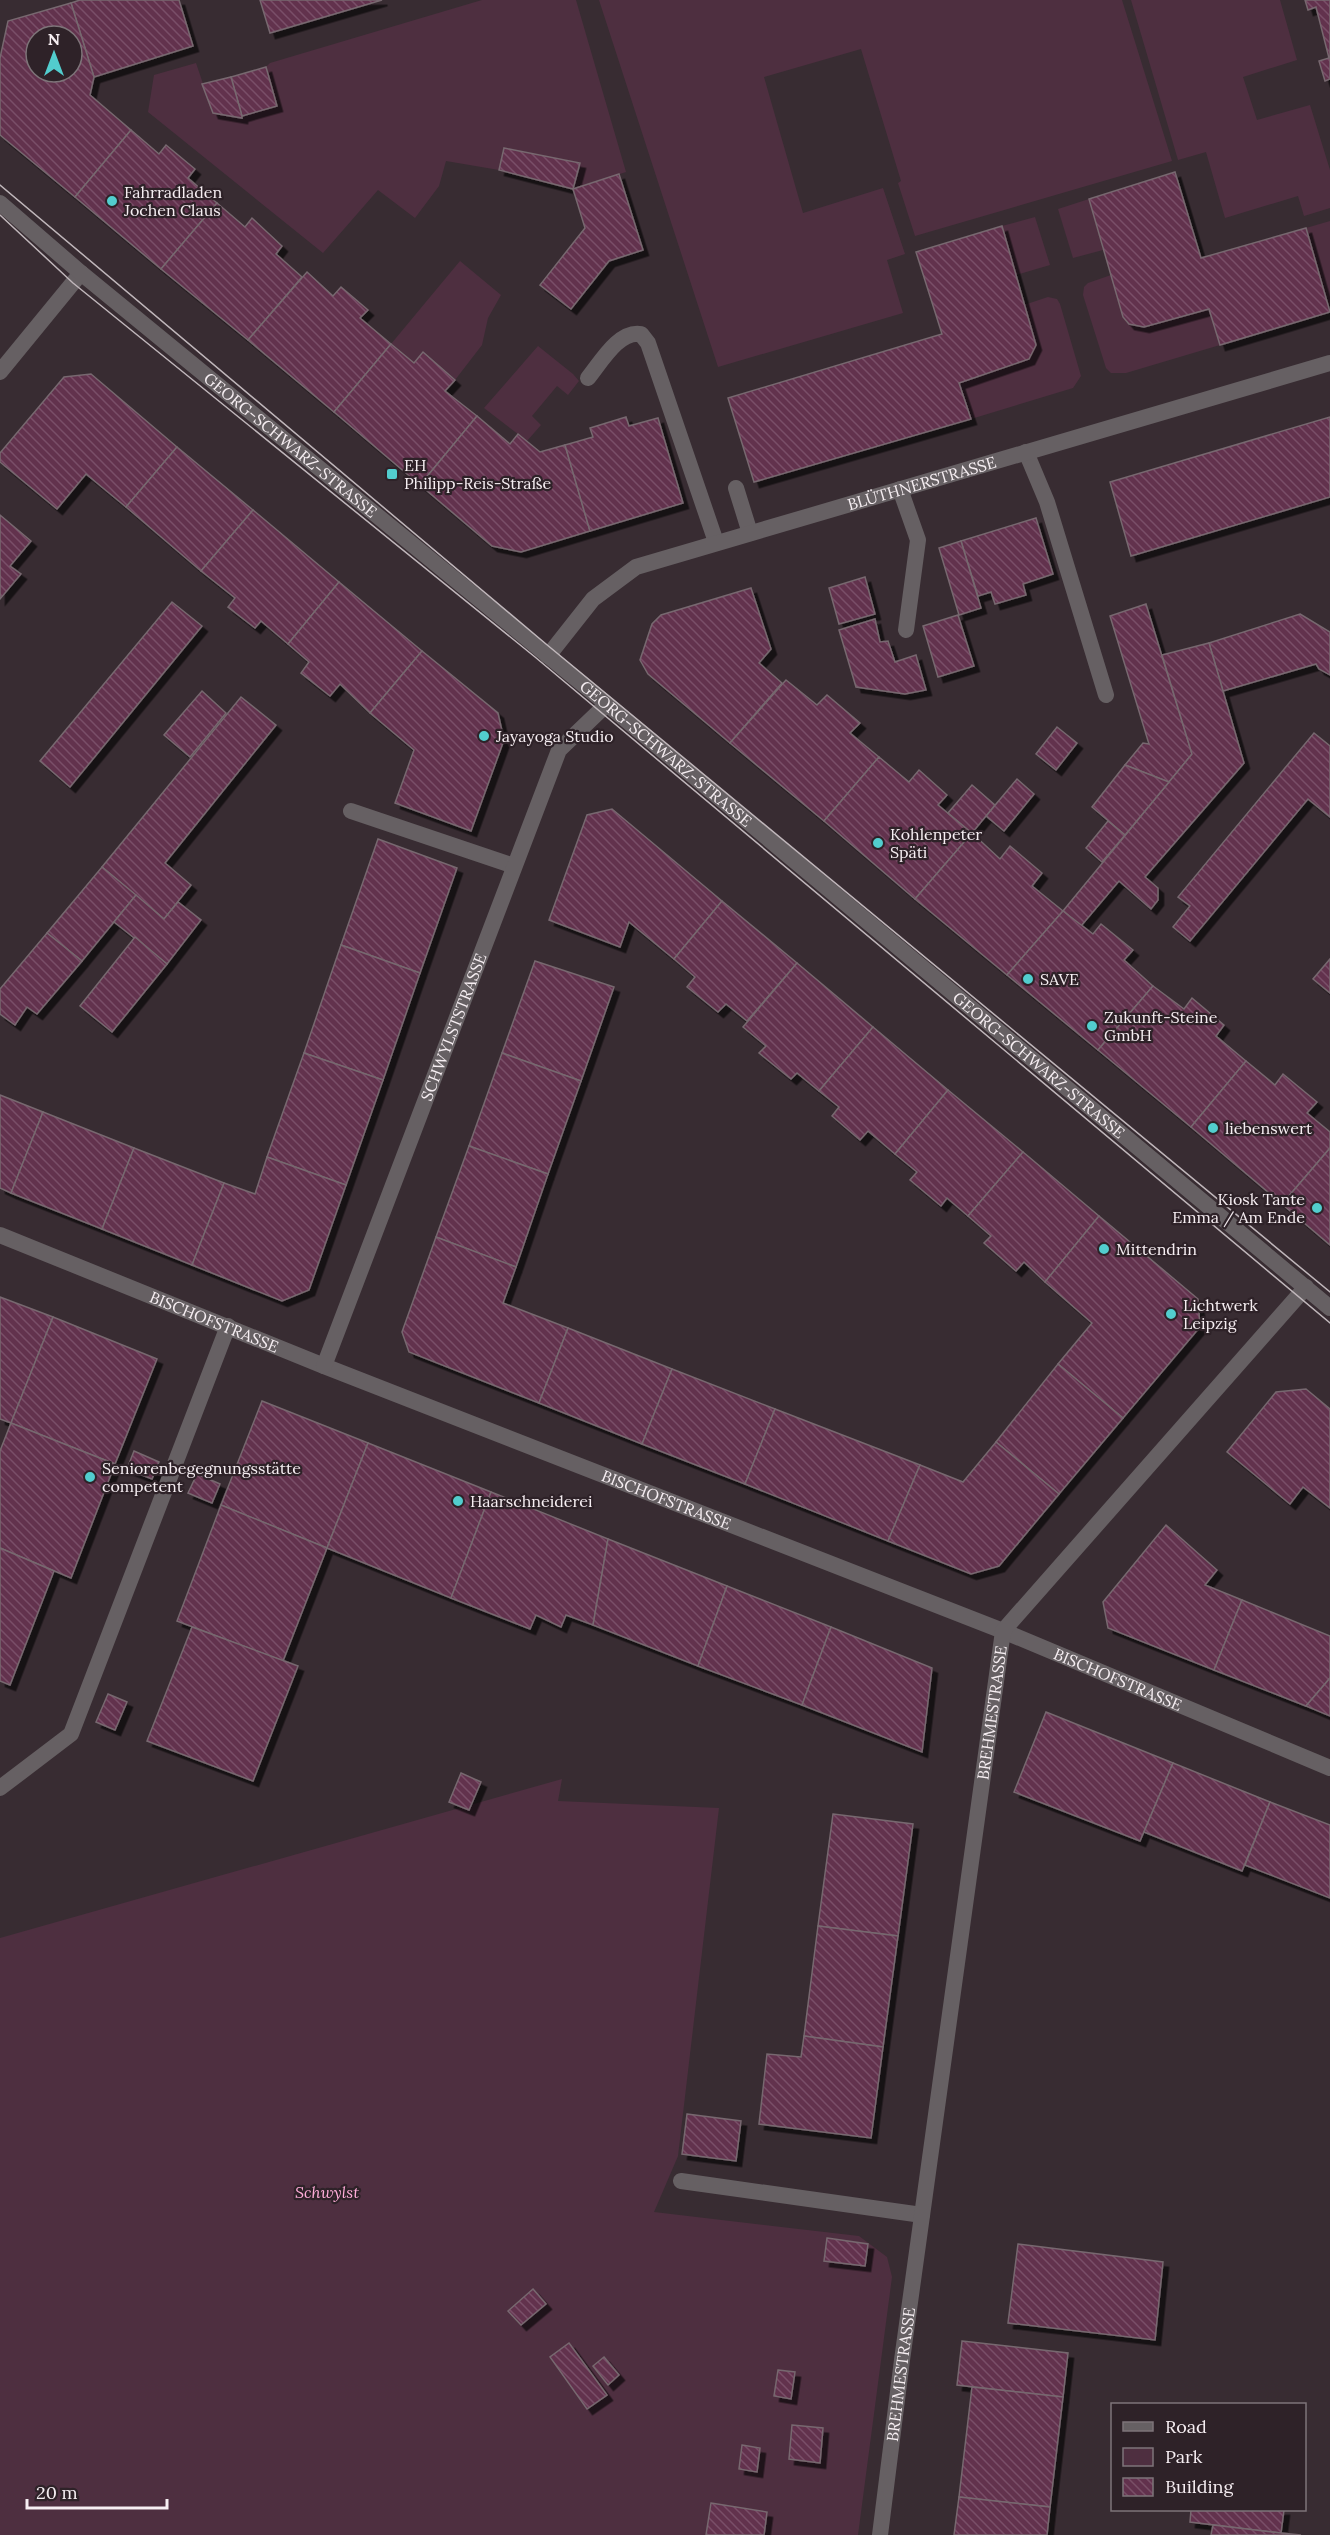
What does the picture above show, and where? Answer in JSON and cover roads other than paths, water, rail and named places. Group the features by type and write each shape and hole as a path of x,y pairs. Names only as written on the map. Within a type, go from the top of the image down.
{"street":[{"name":"GEORG-SCHWARZ-STRASSE","path":"0,202 81,273 607,704 1330,1308"},
{"path":"0,372 81,273"},
{"path":"588,378 623,338 633,333 641,334 648,343 716,542"},
{"name":"BLÜTHNERSTRASSE","path":"548,656 593,598 636,567 1330,363"},
{"path":"1026,452 1047,502 1106,695"},
{"path":"736,488 750,533"},
{"path":"900,489 918,540 906,630"},
{"name":"SCHWYLSTSTRASSE","path":"324,1366 560,750 607,704"},
{"path":"351,811 514,866"},
{"name":"BISCHOFSTRASSE","path":"0,1235 324,1366 1003,1631 1330,1768"},
{"name":"BREHMESTRASSE","path":"880,2535 1003,1631 1306,1287"},
{"path":"0,1788 71,1734 228,1326"},
{"path":"681,2181 922,2215"}],"tram line":[{"path":"0,185 546,644 1330,1292"},
{"path":"0,215 73,283 535,657 1330,1323"}],"place":[{"name":"Fahrradladen Jochen Claus","path":"112,201"},
{"name":"EH Philipp-Reis-Straße","path":"392,474"},
{"name":"Jayayoga Studio","path":"484,736"},
{"name":"Kohlenpeter Späti","path":"878,843"},
{"name":"SAVE","path":"1028,979"},
{"name":"Zukunft-Steine GmbH","path":"1092,1026"},
{"name":"liebenswert","path":"1213,1128"},
{"name":"Kiosk Tante Emma / Am Ende","path":"1317,1208"},
{"name":"Mittendrin","path":"1104,1249"},
{"name":"Lichtwerk Leipzig","path":"1171,1314"},
{"name":"Seniorenbegegnungsstätte competent","path":"90,1477"},
{"name":"Haarschneiderei","path":"458,1501"}],"park label":[{"name":"Schwylst","path":"327,2192"}]}
